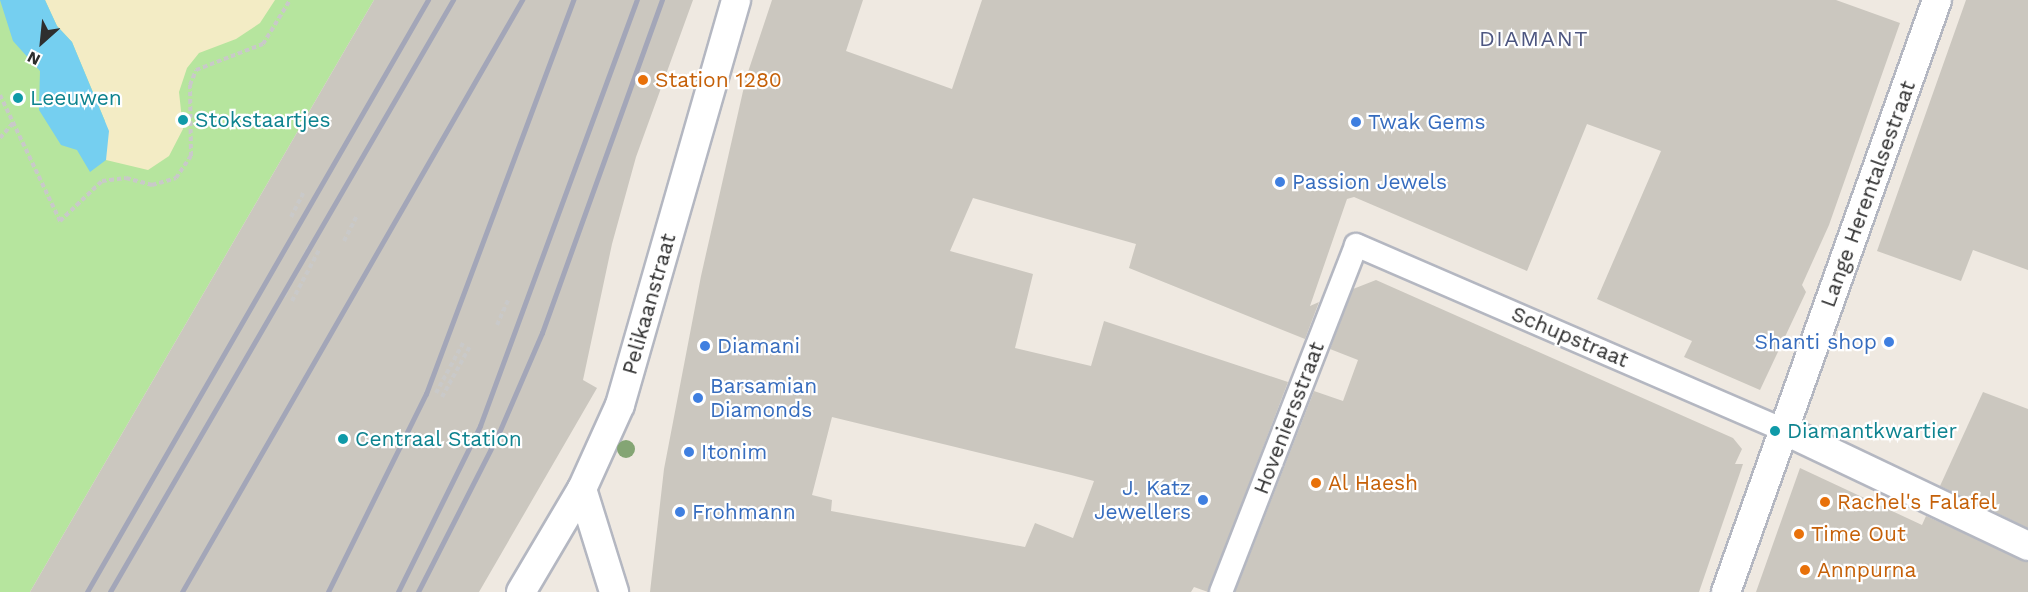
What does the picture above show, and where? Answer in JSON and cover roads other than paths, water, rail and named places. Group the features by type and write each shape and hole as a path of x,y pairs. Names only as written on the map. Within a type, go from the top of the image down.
{"street":[{"name":"Pelikaanstraat","path":"522,592 582,489 620,405 736,0"},
{"name":"Lange Herentalsestraat","path":"1726,592 1937,0"},
{"name":"Schupstraat","path":"1356,245 1784,430"},
{"name":"Hoveniersstraat","path":"1221,592 1356,245"},
{"path":"1784,430 2028,546"},
{"path":"582,489 614,592"}],"water":[{"path":"0,0 45,0 57,26 72,42 109,131 106,160 90,172 77,150 61,145 39,110 40,71 13,41"}],"railway":[{"path":"87,592 428,0"},
{"path":"110,592 453,0"},
{"path":"182,592 522,0"},
{"path":"328,592 426,394 573,0"},
{"path":"398,592 480,426 637,0"},
{"path":"418,592 498,435 542,333 662,0"}],"place":[{"name":"Station 1280","path":"643,80"},
{"name":"Leeuwen","path":"18,98"},
{"name":"Stokstaartjes","path":"183,120"},
{"name":"Twak Gems","path":"1356,122"},
{"name":"Passion Jewels","path":"1280,182"},
{"name":"Shanti shop","path":"1889,342"},
{"name":"Diamani","path":"705,346"},
{"name":"Barsamian Diamonds","path":"698,398"},
{"name":"Diamantkwartier","path":"1775,431"},
{"name":"Centraal Station","path":"343,439"},
{"name":"Itonim","path":"689,452"},
{"name":"Al Haesh","path":"1316,483"},
{"name":"J. Katz Jewellers","path":"1203,500"},
{"name":"Rachel's Falafel","path":"1825,502"},
{"name":"Frohmann","path":"680,512"},
{"name":"Time Out","path":"1799,534"},
{"name":"Annpurna","path":"1805,570"}],"district":[{"name":"DIAMANT","path":"1534,39"}]}
